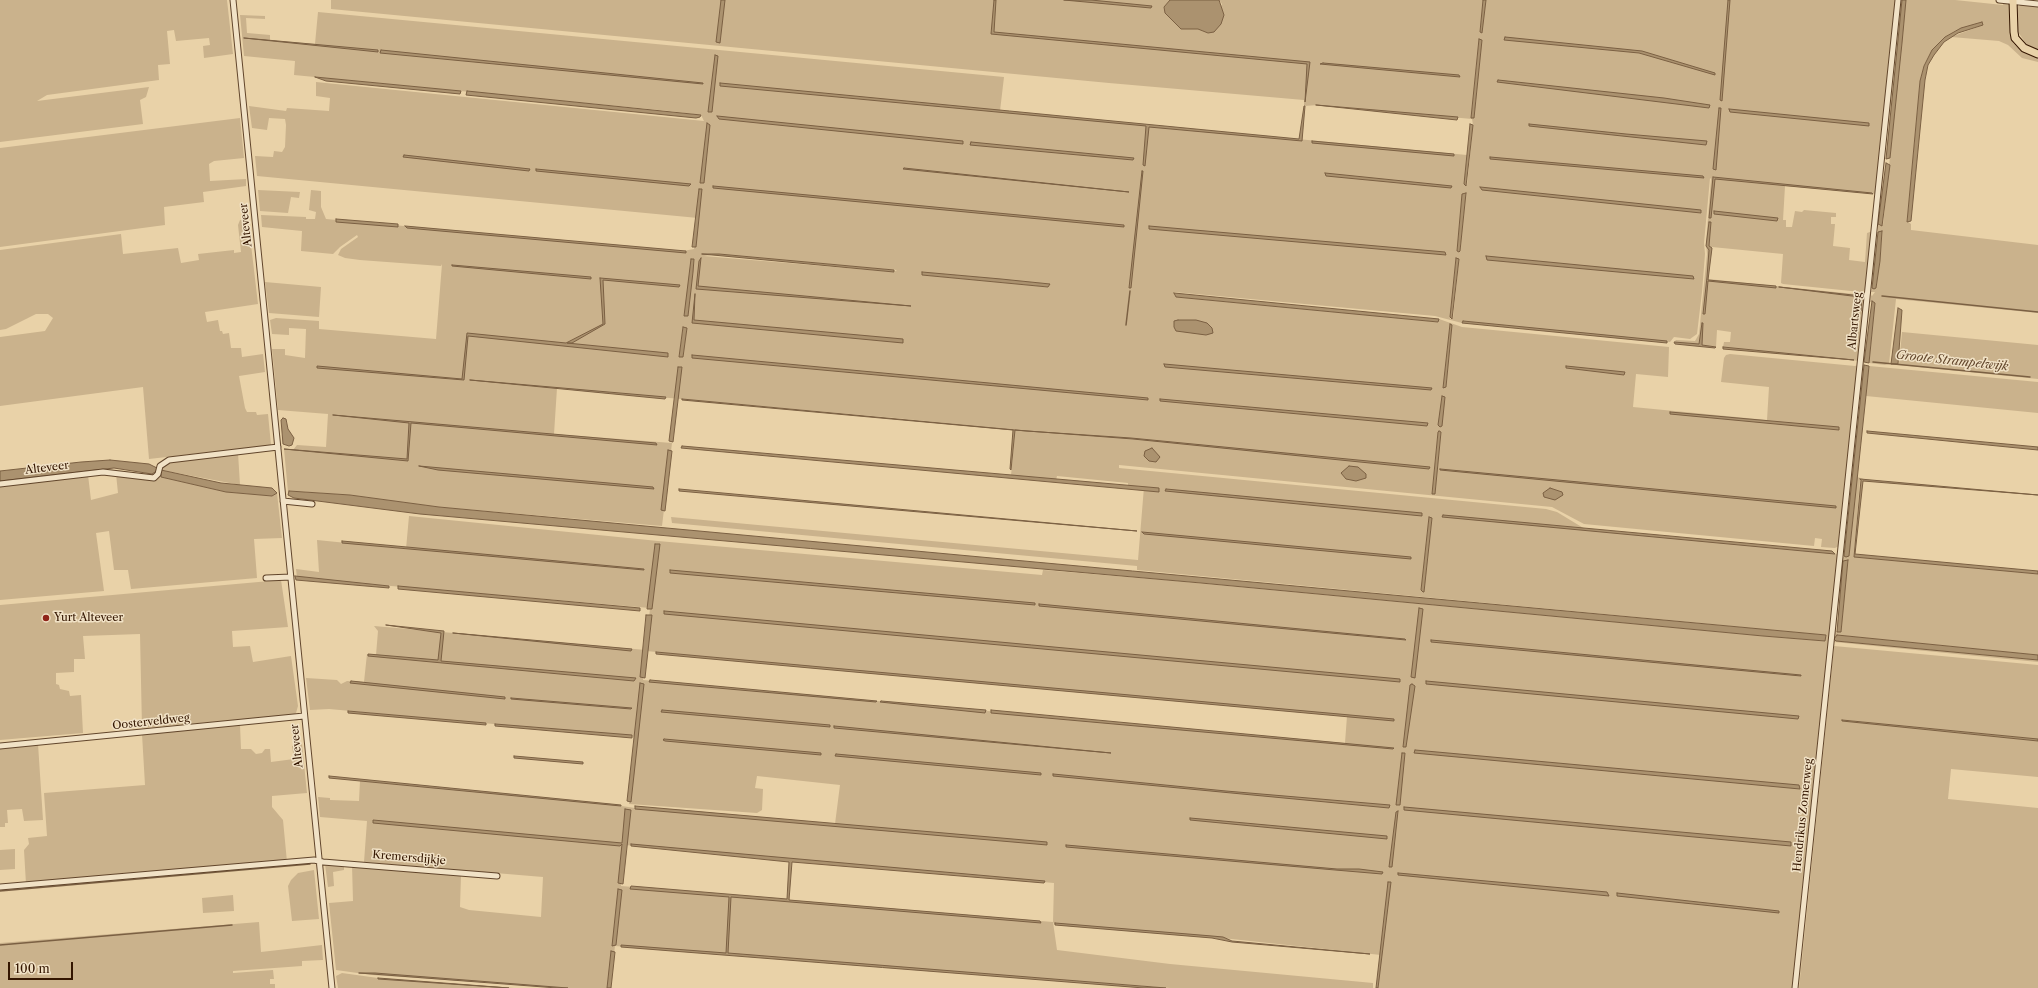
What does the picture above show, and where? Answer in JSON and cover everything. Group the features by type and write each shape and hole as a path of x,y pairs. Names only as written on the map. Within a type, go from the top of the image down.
{"main road":[{"path":"2015,1 2014,32 2017,42 2024,48 2038,54"}],"street":[{"name":"Alteveer","path":"233,0 332,988"},
{"name":"Albartsweg","path":"1830,644 1898,0"},
{"path":"1999,0 2038,4"},
{"name":"Alteveer","path":"0,484 103,472 117,472 154,478 158,474 159,468 163,463 174,459 278,447"},
{"path":"283,501 312,504"},
{"path":"266,578 291,577"},
{"name":"Hendrikus Zomerweg","path":"1795,988 1830,644"},
{"name":"Oosterveldweg","path":"0,746 304,716"},
{"name":"Kremersdijkje","path":"0,887 314,860 497,876"}],"shaded area":[{"path":"0,0 227,0 233,54 204,58 203,46 210,45 209,38 176,41 174,30 167,31 170,64 158,65 159,80 47,95 37,101 149,87 146,97 140,100 143,124 0,142"},
{"path":"331,0 1170,0 1164,7 1165,13 1181,29 1199,29 1208,33 1222,4 1219,0 1483,0 1480,32 1482,33 1486,0 1897,0 1877,194 1785,186 1783,220 1786,220 1786,227 1792,227 1795,211 1802,212 1804,210 1836,213 1836,217 1831,217 1831,224 1835,224 1833,246 1850,248 1849,260 1865,262 1867,233 1873,231 1867,289 1861,292 1783,284 1781,283 1783,254 1712,247 1708,279 1866,296 1859,361 1723,347 1724,342 1730,342 1731,332 1717,330 1716,347 1674,342 1676,340 1695,341 1699,334 1707,254 1706,243 1710,178 1704,243 1705,254 1702,292 1697,334 1690,339 1674,337 1670,342 1463,321 1462,323 1435,316 1174,292 1176,297 1438,322 1439,319 1462,327 1669,347 1668,377 1636,374 1633,407 1767,420 1769,387 1721,382 1724,358 1726,355 1730,354 1855,366 1859,365 1839,546 1835,548 1821,547 1822,539 1815,538 1814,546 1584,524 1552,507 1119,465 1119,468 1546,509 1557,512 1585,529 1838,554 1792,988 1378,988 1381,955 1222,938 1055,925 1053,922 1057,950 1170,964 1373,983 1373,988 1170,988 615,946 610,988 568,988 372,975 336,970 329,903 353,901 352,865 461,875 460,907 469,910 541,917 543,877 364,862 367,821 320,817 318,797 330,798 330,800 359,801 360,781 608,804 635,808 674,809 835,824 840,785 757,776 755,788 763,789 762,810 757,813 629,804 636,737 329,709 310,710 306,678 337,680 341,684 347,681 364,682 367,654 376,655 378,631 374,626 646,650 650,608 297,578 296,569 319,572 317,540 406,549 409,516 658,541 1042,575 1043,570 1165,580 1763,636 1825,641 1826,635 1137,570 1137,566 672,523 671,517 1138,560 1144,487 1128,486 1128,483 1057,476 1056,480 1011,476 1015,430 895,418 557,388 554,434 672,443 662,526 439,507 350,495 294,491 288,492 284,449 293,450 297,445 326,447 328,414 278,410 272,349 285,349 285,355 305,358 306,329 289,328 289,335 272,334 270,320 276,318 319,321 319,329 436,339 442,264 441,266 360,260 345,258 338,255 341,249 358,237 357,235 333,254 301,251 302,231 262,227 261,215 306,217 306,219 315,219 316,212 309,210 311,190 321,191 321,207 326,219 683,251 694,249 698,218 257,176 255,156 273,157 274,151 282,152 285,147 286,125 285,119 269,118 267,130 252,128 249,106 286,111 287,108 329,111 330,98 316,96 316,82 704,121 701,115 669,111 294,75 295,61 244,56 240,15 265,16 265,19 246,18 247,33 270,35 270,40 315,44 318,12 1004,77 1000,111 1467,155 1464,184 1467,185 1473,125 1472,119 1318,105 1304,106 1304,100 1109,83 331,9","holes":["1482,39 1474,117 1471,118 1479,40","1466,193 1460,251 1457,252 1462,194","718,254 897,270 894,272 704,256","1456,258 1459,260 1453,318 1450,319","691,259 694,259 688,316","922,272 1050,284 1048,287 922,275","1450,324 1452,326 1446,387 1443,388","683,327 687,328 683,357 679,357","1439,431 1441,432 1435,494 1432,494","1429,517 1432,519 1424,591 1421,590","646,651 1347,716 1345,743 643,680","625,845 1054,883 1053,922 621,886"]},
{"path":"721,0 725,0 720,43 716,42"},
{"path":"994,0 996,0 994,32 1310,62 1305,102 1307,64 991,34"},
{"path":"1064,0 1091,0 1152,6 1151,8"},
{"path":"1170,0 1219,0 1224,15 1221,24 1214,32 1208,33 1198,29 1181,29 1165,13 1164,7"},
{"path":"1483,0 1486,0 1482,33 1480,32"},
{"path":"1728,0 1730,0 1722,101 1720,100"},
{"path":"1902,0 1906,0 1902,43 1890,158 1886,159"},
{"path":"1906,0 1955,0 2003,5 2004,2 2010,2 2010,35 2013,43 2022,52 2038,57 2038,62 2022,58 2008,45 1999,41 1951,37 1983,25 1982,22 1955,31 1945,37 1932,50 1924,66 1920,81 1907,221 1911,224 1911,230 2038,245 2038,313 1896,299 1889,364 1885,365 1869,363 1875,303 1870,302 1871,295 1872,296 1875,292 1871,292 1872,288 1876,288 1880,261 1882,233 1878,232 1878,224 1880,226 1883,225"},
{"path":"2021,3 2038,5 2038,51 2027,45 2018,32 2016,23 2018,6 2020,6"},
{"path":"1982,22 1983,25 1958,33 1944,42 1928,65 1925,80 1911,221 1907,222 1920,81 1924,66 1932,50 1945,37 1961,28"},
{"path":"1505,37 1642,51 1715,73 1715,75 1639,53 1504,40"},
{"path":"244,38 378,50 378,52"},
{"path":"1479,39 1482,40 1474,118 1471,118"},
{"path":"381,50 703,83 703,84 380,53"},
{"path":"715,55 718,56 712,112 708,112"},
{"path":"1323,63 1459,75 1460,77 1320,64"},
{"path":"315,77 461,91 460,94 326,81"},
{"path":"1498,80 1664,98 1710,105 1709,108 1497,82"},
{"path":"720,83 1299,139 1305,106 1302,141 1149,127 1145,166 1143,165 1146,126 720,86"},
{"path":"467,91 701,115 700,117 696,118 466,95"},
{"path":"1316,105 1458,117 1457,120"},
{"path":"1719,108 1721,108 1716,170 1713,169"},
{"path":"1729,109 1869,123 1869,126 1730,112"},
{"path":"717,116 963,141 963,144 719,119"},
{"path":"240,118 244,158 214,161 209,164 210,181 246,179 246,186 203,192 204,202 164,207 165,225 0,247 0,148"},
{"path":"707,123 710,125 704,183 700,183"},
{"path":"1470,124 1473,125 1466,186 1464,184"},
{"path":"1529,124 1707,141 1706,145 1529,126"},
{"path":"1312,141 1454,154 1454,156 1312,143"},
{"path":"971,142 1134,158 1133,160 970,145"},
{"path":"404,155 530,169 529,171 403,157"},
{"path":"1490,157 1703,176 1704,178 1490,159"},
{"path":"1886,163 1890,165 1882,226 1878,224"},
{"path":"904,168 1129,192 903,169"},
{"path":"536,169 691,184 689,186 536,171"},
{"path":"1142,171 1131,288 1129,288"},
{"path":"1325,173 1452,186 1451,188 1326,176"},
{"path":"1713,177 1873,194 1715,179 1711,218 1709,218"},
{"path":"713,186 1124,225 1124,227 713,188"},
{"path":"1480,187 1701,210 1701,213 1482,190"},
{"path":"699,189 702,189 696,247 692,247"},
{"path":"258,190 300,192 299,198 291,197 288,213 260,211"},
{"path":"1466,193 1459,252 1457,251 1462,194"},
{"path":"1714,211 1778,218 1777,221 1714,214"},
{"path":"248,219 258,304 205,312 207,322 218,320 220,331 222,331 223,334 229,333 231,348 241,348 242,357 263,354 265,372 239,376 247,412 256,412 257,415 268,414 271,445 149,459 143,387 0,406 0,337 45,331 53,318 48,314 36,314 6,329 0,330 0,250 121,234 123,254 178,248 181,263 199,260 198,254 234,250 234,253 241,252 238,225 240,220"},
{"path":"336,219 398,224 398,227 336,222"},
{"path":"1709,222 1711,222 1709,246 1712,248 1708,280 1776,286 1776,288 1708,281 1705,314 1703,314 1709,250 1706,246"},
{"path":"405,226 686,251 686,253 407,228"},
{"path":"1149,226 1445,252 1446,255 1149,229"},
{"path":"1882,231 1880,261 1876,288 1874,289 1872,288 1878,232"},
{"path":"702,254 719,254 894,270 894,272"},
{"path":"1486,256 1693,276 1694,279 1487,260"},
{"path":"701,258 698,286 911,306 696,289 699,261"},
{"path":"1456,258 1459,259 1452,319 1450,317"},
{"path":"691,259 694,259 688,316 684,316"},
{"path":"452,266 591,277 591,279"},
{"path":"922,272 1050,284 1048,287 922,275"},
{"path":"600,278 680,285 679,287 603,280 605,324 572,343 567,343 668,353 668,357 468,336 464,380 317,368 317,366 462,379 467,333 566,343 603,324"},
{"path":"265,282 321,287 319,317 269,313"},
{"path":"1779,287 1862,296 1861,311 1859,311 1860,297"},
{"path":"1174,293 1439,319 1438,322 1176,297"},
{"path":"695,294 694,320 903,339 903,343 692,323"},
{"path":"1872,301 1875,303 1869,363 1864,362"},
{"path":"1898,308 1902,310 1898,364 1891,364"},
{"path":"1196,320 1207,323 1212,328 1213,333 1206,335 1176,331 1174,321"},
{"path":"1463,321 1667,341 1667,343 1462,323"},
{"path":"1702,323 1702,345 1716,347 1715,348 1675,344 1674,342 1699,344"},
{"path":"1450,324 1452,325 1446,387 1443,388"},
{"path":"683,327 687,328 683,357 679,357"},
{"path":"1902,332 2038,345 2038,379 1899,365"},
{"path":"1723,347 1854,360 1723,349"},
{"path":"692,355 1148,398 1148,400 692,358"},
{"path":"1164,364 1432,388 1431,390 1165,367"},
{"path":"1864,365 1869,366 1849,556 1846,557 1844,556"},
{"path":"1566,366 1625,372 1624,375 1566,368"},
{"path":"1869,366 2038,382 2038,413 1866,396"},
{"path":"678,367 682,367 673,442 669,441"},
{"path":"470,380 666,397 665,399"},
{"path":"1442,396 1445,397 1442,426 1440,427 1438,425"},
{"path":"682,399 1016,430 1011,470 1013,430"},
{"path":"1160,399 1428,423 1427,426 1160,401"},
{"path":"1670,412 1839,427 1839,430 1670,414"},
{"path":"333,415 656,443 657,445 411,423 408,461 284,449 407,459 409,423"},
{"path":"283,418 286,419 288,429 294,438 292,445 289,446 283,444 281,420"},
{"path":"1867,431 2038,447 2038,450 1867,433"},
{"path":"1043,432 1131,438 1430,467 1429,469 1133,439"},
{"path":"1438,432 1441,432 1435,494 1432,494"},
{"path":"682,446 1159,488 1159,492 681,448"},
{"path":"1152,448 1160,457 1156,462 1149,461 1144,456 1145,451"},
{"path":"668,450 672,451 665,511 661,510"},
{"path":"238,453 240,485 161,470 162,467 171,461"},
{"path":"110,460 149,464 161,470 221,483 272,488 277,493 272,496 226,492 161,477 161,474 155,472 152,474 114,468 0,481 0,471"},
{"path":"419,466 653,487 654,489 438,470"},
{"path":"1349,466 1358,467 1366,474 1366,478 1356,481 1346,479 1341,473"},
{"path":"1440,470 1836,506 1836,508"},
{"path":"116,474 158,477 160,474 161,477 226,492 272,496 277,493 282,538 254,539 257,578 131,589 128,570 114,570 109,531 96,533 104,591 0,600 0,487 88,475 91,500 118,493"},
{"path":"1857,477 1864,479 1860,480 1854,557 2038,574 2038,655 1838,635 1834,639 1835,641 2038,660 2038,662 1834,642 1833,639 1841,559 1844,556 1849,556","holes":["1848,560 1841,631 1836,631 1836,628 1843,561"]},
{"path":"1860,479 2038,495 1863,481 1855,554 2038,571 2038,574 1854,557"},
{"path":"1550,488 1562,492 1563,495 1555,500 1544,497 1543,493"},
{"path":"679,489 1137,531 679,491"},
{"path":"1166,489 1422,513 1422,516 1165,491"},
{"path":"289,491 350,495 439,507 1826,635 1825,641 1763,636 1201,583 420,514 294,498 288,495"},
{"path":"1443,515 1832,551 1835,554 1442,517"},
{"path":"1429,517 1432,518 1423,592 1421,590"},
{"path":"1142,532 1411,557 1411,559 1144,534"},
{"path":"342,541 644,569 644,570 342,543"},
{"path":"655,544 660,544 652,609 647,609"},
{"path":"1848,560 1841,632 1837,632 1843,561"},
{"path":"670,570 1035,603 1035,605 670,573"},
{"path":"295,576 389,586 389,588 296,580"},
{"path":"281,580 288,627 232,631 233,647 250,646 253,662 291,656 298,706 296,713 293,715 142,728 140,634 83,636 85,659 74,659 74,672 56,673 56,684 59,685 60,689 69,691 70,696 81,695 83,733 0,740 0,605"},
{"path":"398,586 640,608 640,611 398,589"},
{"path":"1039,604 1405,639 1406,640 1039,606"},
{"path":"1419,608 1423,609 1415,678 1411,677"},
{"path":"664,611 1400,679 1400,682 664,614"},
{"path":"646,615 652,615 645,678 640,677"},
{"path":"386,625 444,631 441,661 636,678 634,681 368,656 368,654 438,660 441,633"},
{"path":"453,633 632,649 631,651"},
{"path":"1837,635 2038,655 2038,660 1836,641 1834,639"},
{"path":"1431,640 1801,675 1801,676 1431,642"},
{"path":"1834,646 2038,665 2038,739 1842,721 2038,741 2038,777 1951,769 1948,799 2038,808 2038,988 1799,988"},
{"path":"656,652 1394,719 1394,721 656,654"},
{"path":"650,680 877,701 649,682"},
{"path":"351,681 505,697 505,699 350,683"},
{"path":"1426,681 1799,716 1798,719 1426,684"},
{"path":"640,683 644,684 631,802 627,801"},
{"path":"1412,684 1415,686 1406,747 1403,747 1410,685"},
{"path":"511,698 632,708 631,709"},
{"path":"880,702 986,710 985,713"},
{"path":"662,710 830,725 830,727 661,712"},
{"path":"991,710 1394,748 991,713"},
{"path":"348,711 486,723 486,725 348,713"},
{"path":"1842,721 2038,739 2038,741"},
{"path":"495,724 632,735 632,738 495,726"},
{"path":"240,725 241,749 251,749 256,754 262,753 265,749 270,749 271,762 294,759 292,746 302,744 307,793 272,796 272,807 283,820 287,862 26,884 24,850 29,844 28,838 47,836 44,793 145,785 142,734"},
{"path":"834,726 1111,753 834,728"},
{"path":"663,740 821,753 821,755 665,741"},
{"path":"38,744 43,820 24,821 22,809 7,810 8,823 5,823 5,827 0,827 0,747"},
{"path":"1415,750 1799,785 1800,789 1414,753"},
{"path":"1402,753 1405,753 1400,805 1396,805"},
{"path":"836,754 1041,773 1041,775 835,756"},
{"path":"514,756 583,762 583,764 514,758"},
{"path":"1053,774 1390,805 1389,808 1053,776"},
{"path":"329,776 621,805 621,806 329,778"},
{"path":"635,806 1047,842 1047,845 635,809"},
{"path":"1404,807 1791,842 1791,846 1404,810"},
{"path":"625,809 631,810 623,884 618,883 622,844 620,846 373,823 373,820 622,843"},
{"path":"1398,811 1392,867 1389,867 1396,812"},
{"path":"1190,818 1387,836 1387,839 1190,820"},
{"path":"631,844 1045,881 1044,883 792,862 789,900 1040,921 1041,923 731,897 728,953 1166,988 1144,988 621,947 621,945 726,953 729,897 630,889 631,886 787,899 789,862 631,846"},
{"path":"1066,845 1383,872 1382,874 1066,847"},
{"path":"15,849 15,869 0,870 0,850"},
{"path":"325,864 344,865 344,870 333,872 334,886 328,887"},
{"path":"314,870 319,919 292,921 288,886 291,880 298,873"},
{"path":"1398,873 1607,892 1609,896 1398,875"},
{"path":"1388,882 1391,882 1378,988 1376,988"},
{"path":"618,889 622,890 616,945 612,946"},
{"path":"1617,893 1779,911 1779,913 1617,896"},
{"path":"233,895 234,911 203,913 202,898"},
{"path":"259,922 261,952 322,945 323,960 302,961 302,966 233,971 233,973 273,970 274,979 270,979 270,984 275,984 275,988 0,988 0,943"},
{"path":"1055,923 1223,937 1232,941 1370,954 1232,942 1212,938 1055,925"},
{"path":"611,951 615,952 611,988 607,988"},
{"path":"342,973 378,978 514,988 338,988 336,976"},
{"path":"359,973 375,973 568,988 557,988"},
{"path":"378,978 509,988 378,979"}],"waterway":[{"path":"1126,325 1130,291"},
{"path":"1882,296 2038,312"},
{"name":"Groote Strampelwijk","path":"1873,362 2030,377"},
{"path":"0,891 310,864"},
{"path":"0,945 232,925"}],"place":[{"name":"Yurt Alteveer","path":"46,618"}]}
